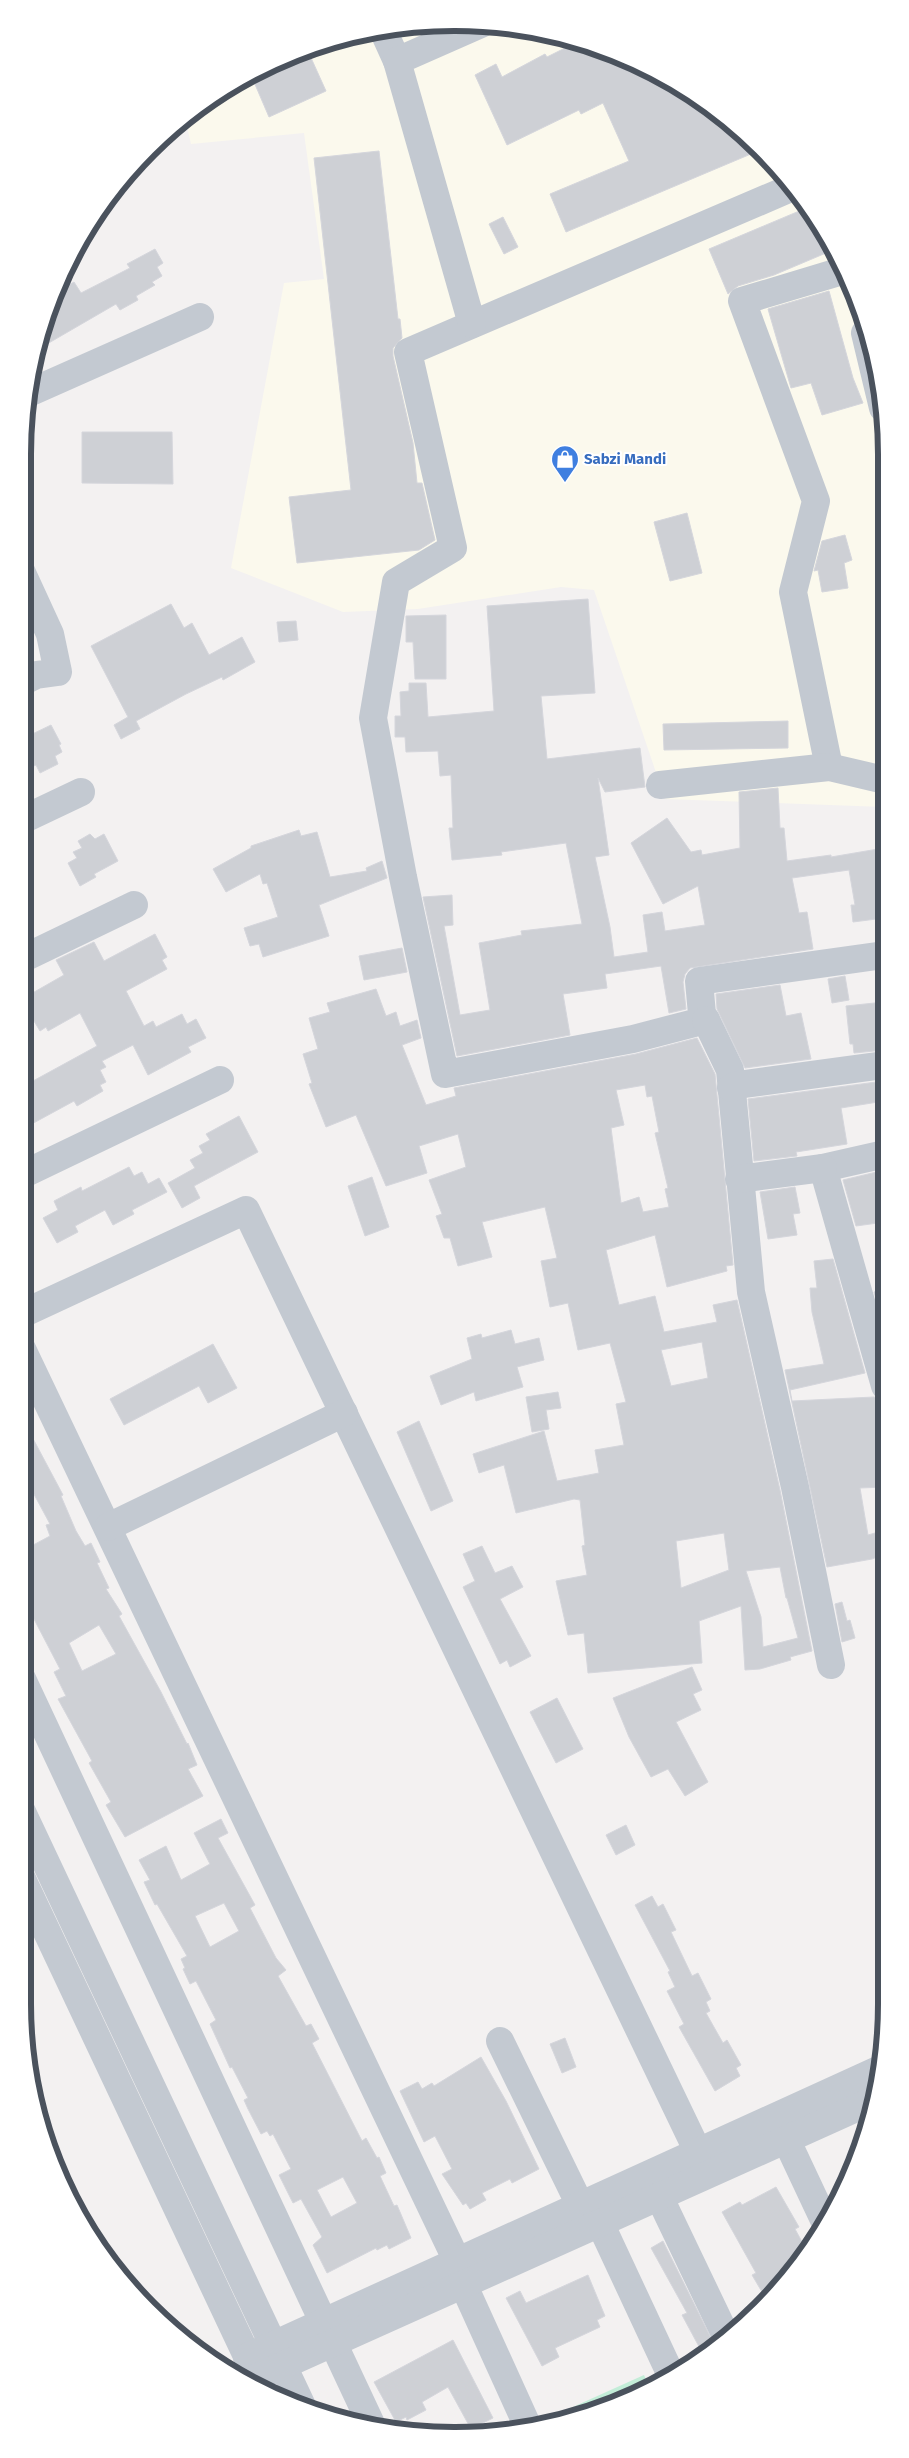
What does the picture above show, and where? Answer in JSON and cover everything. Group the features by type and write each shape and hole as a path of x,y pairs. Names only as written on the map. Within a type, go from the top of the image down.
{"street":[{"path":"397,61 464,31"},
{"path":"386,37 397,61 472,324"},
{"path":"706,1020 633,1039 445,1074 403,877 373,718 396,582 453,548 408,352 785,191"},
{"path":"829,766 793,592 816,501 742,301 837,273"},
{"path":"36,390 200,317"},
{"path":"31,593 50,634 58,672 31,678"},
{"path":"660,785 829,766 878,778"},
{"path":"31,816 81,792"},
{"path":"31,954 134,905"},
{"path":"831,1665 796,1487 751,1292 730,1070 702,1014 699,981 878,956"},
{"path":"731,1088 737,1084 878,1066"},
{"path":"31,1171 220,1080"},
{"path":"739,1179 823,1168 878,1155"},
{"path":"823,1168 878,1361"},
{"path":"31,1310 246,1210 698,2152"},
{"path":"31,1368 460,2274 525,2421"},
{"path":"108,1527 344,1413"},
{"path":"31,1698 368,2418"},
{"path":"31,1831 298,2397"},
{"path":"31,1898 255,2374 278,2355 590,2214 698,2152 872,2073"},
{"path":"500,2041 668,2369"},
{"path":"590,2214 659,2196 865,2104"},
{"path":"786,2139 821,2214"},
{"path":"659,2196 723,2330"}],"shaded area":[{"name":"Sabzi Mandi","path":"454,31 482,32 537,39 616,63 642,75 690,103 734,136 754,155 773,175 806,219 834,267 855,318 870,372 877,427 878,454 878,807 665,799 594,590 561,587 418,609 343,612 231,568 284,283 324,279 304,133 191,144 187,127 243,88 293,63 372,39 427,32"}],"green space":[{"path":"644,2375 646,2381 616,2395 559,2413"}],"building":[{"path":"567,47 616,63 642,75 690,103 734,136 752,153 566,232 550,194 629,161 603,103 581,114 579,110 507,145 475,75 496,64 502,77 545,54 547,57"},
{"path":"310,57 326,91 269,117 254,82"},
{"path":"379,151 398,319 400,319 402,338 393,348 393,356 413,443 417,483 422,483 435,540 419,550 297,563 289,497 351,490 314,158"},
{"path":"800,211 826,253 774,275 738,286 728,294 709,249"},
{"path":"503,217 518,247 504,254 489,224"},
{"path":"155,249 163,263 157,267 162,276 152,282 155,285 136,296 138,300 120,310 116,304 47,344 54,318 66,286 74,282 81,293 130,268 127,264"},
{"path":"829,291 853,378 863,403 822,415 811,383 791,388 768,309"},
{"path":"82,432 172,432 173,484 82,483"},
{"path":"687,513 702,573 670,581 654,522"},
{"path":"845,535 852,560 844,563 848,588 822,592 818,570 814,571 822,541"},
{"path":"588,599 595,693 541,696 547,759 640,748 645,787 605,792 598,778 609,855 595,857 610,927 614,957 648,952 643,915 662,912 665,931 705,925 698,886 663,904 631,843 667,818 691,852 701,850 702,855 740,848 739,792 778,788 780,828 784,828 787,861 831,855 831,857 878,849 878,919 853,922 851,905 855,905 849,870 792,878 799,913 807,912 813,949 690,968 685,974 683,982 686,1009 669,1013 661,966 605,974 607,988 563,994 570,1035 457,1056 423,897 452,895 453,925 444,926 460,1015 490,1010 479,943 522,935 521,931 582,924 566,843 501,852 502,855 452,860 449,828 453,828 451,775 440,776 438,751 406,752 405,737 395,737 395,716 401,716 400,692 409,691 409,683 426,683 428,717 494,711 487,606"},
{"path":"171,604 184,628 192,623 209,655 242,637 255,662 223,680 222,677 186,694 136,721 140,729 121,739 114,725 128,717 91,646"},
{"path":"446,615 446,679 415,679 413,642 406,642 406,616"},
{"path":"296,621 298,640 279,642 277,622"},
{"path":"788,721 788,748 664,750 663,724"},
{"path":"51,725 61,744 59,745 62,752 55,756 58,764 40,773 36,765 31,767 31,735"},
{"path":"299,830 301,836 317,832 330,877 367,871 366,868 382,861 387,878 319,905 329,936 263,957 259,944 250,946 244,928 278,917 267,883 263,884 260,874 226,892 213,869 251,848 251,846"},
{"path":"90,834 95,839 104,834 118,861 94,874 96,877 80,886 68,863 77,858 73,852 82,848 78,841"},
{"path":"155,934 167,957 162,960 167,969 126,991 144,1026 153,1021 156,1027 182,1014 187,1024 196,1019 206,1038 188,1047 191,1052 148,1075 133,1045 102,1061 106,1067 100,1070 106,1082 100,1085 103,1091 77,1106 74,1101 31,1124 31,1082 97,1046 80,1013 48,1031 46,1027 40,1031 34,1021 31,1023 31,994 64,975 56,960 94,942 104,961"},
{"path":"402,948 407,972 364,980 359,956"},
{"path":"845,976 849,1000 832,1003 828,979"},
{"path":"780,985 786,1016 801,1013 811,1059 745,1068 717,1009 716,994"},
{"path":"376,989 386,1016 396,1012 400,1026 417,1020 421,1038 402,1045 426,1105 456,1096 454,1088 636,1054 697,1038 715,1074 733,1265 726,1266 727,1271 667,1287 655,1235 606,1250 619,1305 655,1296 664,1332 717,1322 713,1305 737,1300 780,1490 812,1651 790,1657 791,1660 760,1669 745,1670 741,1606 699,1621 702,1663 588,1673 584,1633 568,1635 556,1581 587,1575 582,1546 585,1545 580,1500 574,1499 516,1513 504,1465 479,1473 473,1454 544,1431 557,1481 599,1473 595,1450 624,1445 616,1404 626,1402 610,1343 578,1350 568,1303 550,1307 541,1261 557,1258 545,1207 482,1222 492,1257 458,1266 450,1238 444,1238 436,1216 442,1214 429,1180 466,1167 458,1134 419,1146 427,1173 386,1186 356,1115 326,1127 309,1084 312,1083 303,1054 318,1049 309,1018 330,1012 327,1003","holes":["645,1085 647,1097 652,1096 659,1132 655,1133 668,1188 665,1189 669,1207 643,1212 639,1197 621,1203 611,1128 624,1125 616,1090","702,1342 708,1378 671,1386 661,1350","724,1533 729,1570 681,1588 676,1541","780,1567 786,1598 798,1638 763,1647 761,1617 746,1571"]},
{"path":"878,1003 878,1051 854,1053 853,1044 850,1044 846,1006"},
{"path":"878,1082 878,1102 841,1108 847,1144 796,1152 797,1156 754,1161 748,1099"},
{"path":"239,1116 258,1152 194,1186 200,1198 182,1208 168,1183 195,1168 190,1160 203,1153 199,1146 210,1140 206,1134"},
{"path":"129,1167 134,1176 142,1172 148,1184 159,1178 167,1192 132,1210 134,1214 113,1225 105,1210 75,1226 78,1232 57,1243 43,1218 58,1210 54,1201 81,1187 82,1191"},
{"path":"878,1172 878,1223 856,1226 843,1180"},
{"path":"372,1177 389,1227 365,1236 348,1186"},
{"path":"795,1187 800,1213 793,1214 797,1235 768,1239 760,1192"},
{"path":"833,1259 865,1373 790,1390 792,1401 874,1397 878,1398 878,1487 860,1488 868,1535 878,1532 878,1557 827,1567 785,1370 824,1364 812,1312 810,1288 817,1288 814,1261"},
{"path":"878,1291 878,1305 874,1292"},
{"path":"511,1330 515,1344 539,1338 544,1360 517,1367 523,1387 476,1401 474,1392 441,1405 430,1376 472,1359 467,1338 481,1334 482,1338"},
{"path":"213,1344 237,1388 208,1403 199,1386 124,1425 110,1399"},
{"path":"558,1392 561,1408 546,1410 549,1429 532,1432 526,1397"},
{"path":"419,1421 453,1501 431,1511 397,1432"},
{"path":"31,1435 63,1495 61,1496 76,1531 85,1546 91,1543 100,1562 97,1563 109,1588 106,1589 122,1614 119,1616 188,1743 197,1765 188,1769 203,1796 125,1837 106,1805 111,1802 89,1763 92,1761 58,1699 66,1696 54,1672 60,1669 31,1613 31,1546 50,1536 46,1525 50,1524 31,1489","holes":["99,1625 116,1654 82,1671 69,1643"]},
{"path":"482,1546 495,1573 512,1566 523,1587 500,1599 531,1656 510,1667 507,1660 500,1664 463,1587 475,1581 463,1554"},
{"path":"842,1602 847,1621 850,1620 855,1638 842,1642 835,1604"},
{"path":"692,1667 702,1690 693,1694 701,1710 676,1722 708,1782 685,1796 668,1769 651,1777 629,1737 613,1698"},
{"path":"557,1698 583,1749 556,1763 530,1712"},
{"path":"221,1819 228,1833 218,1838 255,1905 250,1908 276,1958 286,1970 278,1976 306,2026 311,2024 319,2039 312,2043 362,2141 366,2138 377,2158 379,2157 386,2173 380,2176 394,2206 397,2205 411,2238 389,2249 387,2245 377,2250 376,2248 327,2273 313,2245 322,2237 301,2199 293,2203 279,2175 291,2169 273,2134 270,2136 267,2131 261,2134 248,2109 244,2100 248,2098 232,2067 230,2068 210,2024 216,2020 196,1981 190,1984 183,1969 185,1968 181,1959 187,1956 157,1904 155,1905 144,1882 150,1880 139,1860 166,1846 181,1880 210,1864 194,1833","holes":["224,1903 239,1931 210,1947 195,1916","343,2177 357,2203 331,2217 317,2190"]},
{"path":"626,1825 635,1845 616,1855 606,1835"},
{"path":"652,1896 658,1907 663,1904 676,1930 671,1932 692,1976 698,1973 711,1999 706,2002 710,2011 706,2013 723,2043 727,2040 741,2065 736,2068 740,2076 715,2091 679,2027 684,2024 667,1991 675,1987 668,1972 670,1971 635,1905"},
{"path":"565,2038 576,2067 562,2073 550,2044"},
{"path":"481,2057 506,2101 539,2169 512,2183 510,2179 482,2193 486,2200 470,2209 466,2203 463,2205 442,2174 452,2169 435,2136 424,2142 400,2091 418,2082 422,2089 432,2083 434,2086"},
{"path":"776,2187 799,2227 795,2229 803,2243 763,2294 752,2275 756,2273 722,2212 740,2202 742,2205"},
{"path":"663,2241 712,2339 700,2348 682,2315 687,2313 651,2248"},
{"path":"588,2275 605,2316 597,2320 600,2327 555,2348 559,2357 542,2366 506,2298 520,2291 526,2303"},
{"path":"453,2340 493,2418 477,2426 470,2426 448,2387 422,2402 426,2410 407,2420 406,2417 396,2422 374,2382"}],"place":[{"name":"Sabzi Mandi","path":"565,483"}]}
